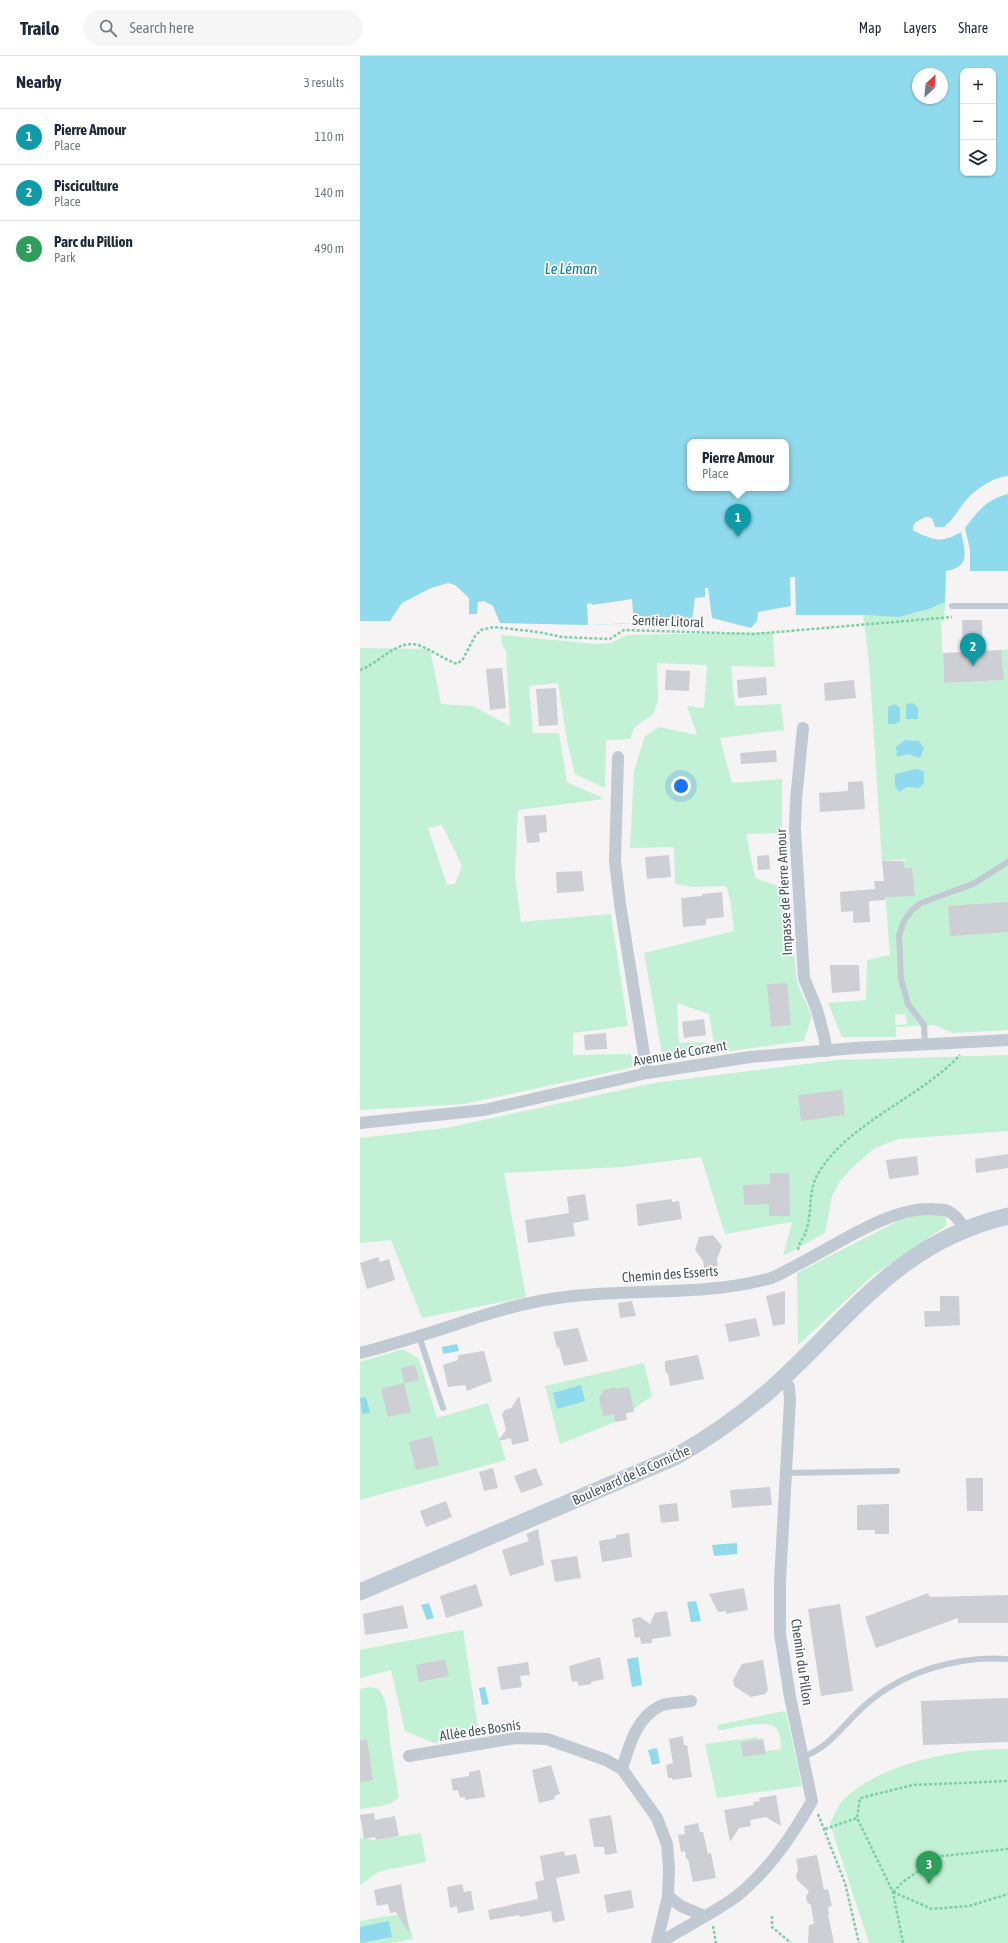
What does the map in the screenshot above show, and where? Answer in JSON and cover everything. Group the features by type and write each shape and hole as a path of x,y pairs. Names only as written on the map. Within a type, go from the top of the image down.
{"street":[{"name":"Impasse de Pierre Amour","path":"803,728 796,800 795,828 804,978 826,1040 826,1051"},
{"path":"618,757 616,862 620,904 647,1073"},
{"name":"Avenue de Corzent","path":"360,1123 484,1110 647,1073 750,1057 925,1044 1008,1040"},
{"name":"Chemin des Esserts","path":"360,1353 505,1309 551,1299 603,1293 686,1291 742,1284 772,1277 894,1215 925,1209 946,1210 957,1217 966,1229"},
{"name":"Boulevard de la Corniche","path":"360,1592 675,1457 723,1428 783,1377 846,1314 888,1275 928,1248 966,1229 1008,1216"},
{"name":"Chemin du Pillon","path":"783,1377 789,1387 790,1400 780,1581 780,1634 812,1801"},
{"path":"622,1769 635,1733 645,1717 661,1706 691,1702"},
{"name":"Allée des Bosnis","path":"409,1756 516,1738 547,1739 606,1760 622,1769 657,1818 667,1844 669,1868 668,1896 658,1943"},
{"name":"Allée des Bosnis","path":"658,1943 736,1896 768,1867 790,1838 812,1801"},
{"path":"668,1896 681,1906 704,1916"}],"lane":[{"path":"952,606 1008,606"},
{"path":"925,1044 924,1026 908,1004 902,986 899,936 904,921 911,911 921,903 973,884 1008,862"},
{"path":"419,1336 443,1408"},
{"path":"786,1473 897,1471"},
{"path":"803,1757 818,1751 864,1706 882,1692 899,1682 928,1669 962,1661 996,1658 1008,1659"}],"path":[{"name":"Sentier Litoral","path":"360,670 399,646 410,644 420,645 457,664 463,659 475,636 481,630 494,627 562,637 610,639 624,630 754,634 956,617"},
{"path":"796,1265 799,1241 806,1232 812,1189 819,1172 841,1146 878,1116 948,1068 962,1054 962,1042"},
{"path":"904,1943 893,1892 857,1818 860,1798 913,1785 1008,1781"},
{"path":"812,1801 826,1829 845,1883 859,1943"},
{"path":"826,1829 857,1818"},
{"path":"893,1892 904,1881 942,1856 1008,1849"},
{"path":"893,1892 932,1909 968,1906 1008,1894"},
{"path":"772,1916 772,1927 791,1943"}],"green space":[{"path":"945,602 944,621 941,621 944,683 1004,680 1001,650 1008,650 1008,1030 953,1033 934,1025 896,1027 896,1037 842,1037 828,1003 866,1000 867,960 890,955 884,878 915,895 912,868 905,868 903,861 909,859 882,861 869,661 863,615 905,615","holes":["905,1014 907,1024 895,1025 895,1015"]},
{"path":"773,632 775,667 731,666 735,706 781,704 784,730 720,738 732,783 782,779 782,833 746,834 755,878 787,889 797,983 812,1016 804,1041 716,1053 709,1014 677,1003 679,1043 705,1042 707,1054 663,1058 644,953 734,931 730,899 726,886 694,887 675,884 674,847 630,848 634,771 645,736 659,727 697,735 687,706 704,708 707,665 657,663 658,701 653,714 635,727 630,739 606,740 605,788 575,774 567,741 558,683 529,686 533,733 559,733 567,782 605,799 518,810 515,876 521,922 611,914 628,1026 573,1033 573,1055 631,1054 633,1067 465,1104 360,1110 360,648 430,649 441,704 473,706 510,726 506,651 502,645 501,635 597,644 610,643 628,635","holes":["442,825 462,866 455,884 447,885 428,828"]},
{"path":"1008,1055 1008,1131 899,1139 875,1148 855,1165 840,1181 832,1196 825,1233 783,1256 792,1222 725,1234 701,1157 621,1167 504,1173 526,1297 422,1318 391,1240 360,1243 360,1138 446,1128 654,1083 838,1060"},
{"path":"919,1215 945,1215 947,1225 871,1277 798,1345 797,1273 898,1221"},
{"path":"403,1349 419,1359 437,1418 488,1403 506,1460 360,1500 360,1362"},
{"path":"644,1363 652,1396 615,1422 560,1444 545,1386"},
{"path":"463,1630 479,1734 434,1743 405,1731 391,1670 360,1678 360,1650"},
{"path":"370,1687 379,1689 386,1702 390,1742 399,1797 392,1803 386,1805 360,1809 360,1689"},
{"path":"784,1711 786,1713 802,1786 717,1798 705,1744 757,1737 765,1751 781,1749 779,1733 772,1725 758,1724 718,1730 717,1725"},
{"path":"1008,1749 1008,1943 869,1943 830,1824 841,1802 859,1787 877,1776 920,1760 966,1751"},
{"path":"421,1833 426,1862 380,1871 360,1885 360,1838 376,1840"},
{"path":"406,1913 413,1939 391,1943 360,1943 360,1921"}],"water":[{"name":"Le Léman","path":"360,56 1008,56 1008,476 995,479 983,485 968,498 944,527 934,527 929,517 916,522 914,530 932,538 948,538 961,532 965,552 963,562 954,569 946,571 945,602 929,609 899,617 863,615 796,615 791,614 791,606 758,612 757,621 751,628 712,618 692,621 588,625 500,623 493,606 484,601 478,602 477,614 469,614 469,598 455,585 448,583 431,588 402,603 390,621 360,621"},
{"path":"1008,494 1008,571 970,571 970,550 965,528 978,512 988,503"},
{"path":"913,703 918,708 918,719 906,719 906,704"},
{"path":"895,704 900,708 900,721 895,724 888,724 888,707"},
{"path":"905,740 919,741 924,748 920,758 908,754 897,757 896,747"},
{"path":"916,769 924,771 924,783 919,788 907,787 899,792 895,786 895,774"},
{"path":"457,1344 459,1351 443,1354 442,1347"},
{"path":"581,1385 585,1401 557,1409 553,1393"},
{"path":"366,1397 370,1413 362,1414 360,1398"},
{"path":"737,1543 737,1554 714,1556 712,1545"},
{"path":"696,1601 701,1621 691,1622 687,1602"},
{"path":"429,1603 434,1618 427,1620 421,1605"},
{"path":"638,1657 642,1685 632,1687 627,1659"},
{"path":"485,1687 489,1704 482,1705 479,1688"},
{"path":"657,1748 660,1763 652,1765 648,1750"},
{"path":"389,1921 392,1937 360,1943 360,1927"}],"pier":[{"path":"1008,476 1008,478 994,481 972,496 956,519 945,529 934,528 930,520 925,519 920,521 915,526 924,533 924,536 913,530 913,526 916,522 925,517 932,518 935,527 944,527 971,495 993,480"},
{"path":"790,577 795,577 796,615 791,614"},
{"path":"705,588 708,588 712,618 692,621 695,598 705,597"},
{"path":"632,599 634,623 588,625 587,604 591,603 592,605"}],"building":[{"path":"962,620 982,620 983,651 1001,650 1004,680 944,683 943,653 963,652"},
{"path":"502,668 506,708 490,710 486,669"},
{"path":"666,670 690,671 689,691 665,690"},
{"path":"766,677 767,695 738,698 737,680"},
{"path":"854,680 856,698 825,701 824,683"},
{"path":"556,688 558,725 539,726 536,689"},
{"path":"776,750 777,762 741,764 740,753"},
{"path":"863,781 865,809 820,812 819,793 848,791 848,782"},
{"path":"546,815 547,832 539,833 540,842 527,843 524,816"},
{"path":"669,855 671,877 647,879 645,857"},
{"path":"769,855 770,869 758,870 757,856"},
{"path":"882,861 903,861 905,868 912,868 915,896 885,897 885,900 869,901 870,922 853,923 853,911 841,912 840,892 875,889 874,881 884,881"},
{"path":"582,871 584,891 557,893 556,872"},
{"path":"722,892 724,917 706,919 706,925 683,927 681,898"},
{"path":"1008,902 1008,932 950,936 948,906"},
{"path":"830,965 859,965 860,991 832,993"},
{"path":"787,983 791,1025 771,1027 767,984"},
{"path":"704,1019 706,1035 684,1038 682,1022"},
{"path":"606,1033 607,1049 585,1050 584,1035"},
{"path":"842,1090 845,1115 801,1121 798,1095"},
{"path":"1008,1154 1008,1168 976,1173 975,1159"},
{"path":"917,1156 919,1175 889,1179 886,1160"},
{"path":"770,1173 789,1173 790,1216 769,1216 769,1204 744,1205 743,1185 770,1184"},
{"path":"585,1194 589,1220 573,1223 575,1236 528,1243 525,1220 569,1213 567,1197"},
{"path":"672,1199 672,1202 679,1201 682,1219 638,1226 636,1204"},
{"path":"713,1235 722,1246 717,1259 718,1266 704,1268 703,1261 695,1250 699,1237"},
{"path":"378,1257 380,1262 389,1259 395,1280 367,1289 360,1263"},
{"path":"785,1291 785,1324 773,1326 766,1296"},
{"path":"940,1296 959,1296 960,1325 925,1327 924,1311 940,1311"},
{"path":"632,1301 636,1316 620,1318 618,1303"},
{"path":"756,1318 760,1336 729,1342 725,1324"},
{"path":"578,1328 588,1361 564,1366 553,1332"},
{"path":"484,1351 492,1381 467,1391 465,1385 448,1387 443,1365 458,1360 458,1355"},
{"path":"698,1355 704,1379 670,1386 668,1374 665,1371 665,1361"},
{"path":"415,1365 419,1380 404,1383 401,1368"},
{"path":"404,1383 411,1412 388,1417 381,1389"},
{"path":"615,1387 616,1389 629,1387 634,1412 626,1413 627,1420 615,1422 614,1414 603,1416 599,1398 604,1390"},
{"path":"519,1396 529,1441 512,1445 511,1438 498,1441 506,1430 502,1414 505,1410 511,1408"},
{"path":"432,1436 439,1465 416,1470 409,1442"},
{"path":"493,1468 498,1488 484,1491 479,1472"},
{"path":"536,1468 543,1485 521,1493 514,1476"},
{"path":"966,1478 983,1478 983,1511 967,1511"},
{"path":"770,1487 772,1505 732,1508 730,1490"},
{"path":"446,1501 452,1517 426,1527 420,1511"},
{"path":"677,1503 679,1521 661,1523 659,1505"},
{"path":"889,1504 889,1534 875,1534 875,1530 857,1530 857,1505"},
{"path":"538,1529 544,1565 510,1576 502,1550 529,1541 526,1534"},
{"path":"629,1533 632,1557 602,1562 599,1541 616,1538 616,1535"},
{"path":"577,1556 581,1578 555,1582 551,1560"},
{"path":"476,1584 483,1606 446,1618 440,1596"},
{"path":"744,1588 748,1610 726,1614 726,1611 718,1612 709,1594"},
{"path":"928,1593 930,1597 1008,1595 1008,1623 958,1623 958,1618 876,1648 865,1617"},
{"path":"840,1604 853,1691 821,1696 808,1609"},
{"path":"403,1605 408,1628 365,1635 363,1614"},
{"path":"667,1611 671,1636 652,1639 652,1643 641,1644 640,1637 635,1638 632,1619 640,1617 650,1624 655,1613"},
{"path":"600,1657 604,1679 591,1682 591,1684 579,1686 577,1681 572,1682 569,1666"},
{"path":"445,1659 449,1676 419,1682 416,1665"},
{"path":"763,1660 768,1690 765,1694 751,1697 734,1686 733,1680 742,1664"},
{"path":"528,1662 530,1675 520,1676 522,1687 501,1690 497,1667"},
{"path":"1008,1698 1008,1742 923,1745 921,1701"},
{"path":"683,1736 684,1745 687,1745 692,1777 672,1780 672,1778 668,1778 666,1765 673,1763 669,1739"},
{"path":"367,1739 373,1780 360,1782 360,1740"},
{"path":"763,1739 766,1754 743,1757 741,1742"},
{"path":"551,1765 560,1794 554,1796 555,1799 539,1803 532,1770"},
{"path":"480,1770 485,1797 465,1800 465,1797 460,1798 458,1790 453,1791 451,1779 469,1776 469,1772"},
{"path":"776,1795 781,1826 766,1817 750,1820 751,1826 739,1828 730,1842 724,1810 754,1805 753,1802 760,1801 759,1798"},
{"path":"374,1813 375,1820 395,1816 399,1836 376,1840 375,1837 364,1839 360,1815"},
{"path":"611,1815 617,1853 605,1855 604,1847 594,1847 589,1819"},
{"path":"698,1823 700,1832 703,1832 708,1854 711,1853 716,1878 693,1882 685,1851 681,1852 678,1835 685,1834 684,1826"},
{"path":"564,1851 565,1856 576,1854 580,1873 556,1878 565,1920 553,1923 551,1911 520,1917 519,1915 490,1920 488,1910 538,1899 535,1882 544,1880 540,1856"},
{"path":"817,1855 824,1890 828,1889 832,1906 828,1907 828,1914 834,1943 808,1943 809,1925 814,1924 811,1905 807,1902 806,1897 809,1891 797,1880 796,1876 798,1869 796,1859"},
{"path":"401,1884 409,1933 396,1912 390,1913 388,1904 377,1906 374,1890"},
{"path":"462,1884 464,1892 471,1891 474,1910 458,1913 457,1906 450,1908 447,1887"},
{"path":"631,1890 634,1908 607,1913 604,1895"}],"place":[{"name":"Pierre Amour","path":"738,537"},
{"name":"Pisciculture","path":"973,666"},
{"name":"Parc du Pillion","path":"929,1884"}]}
